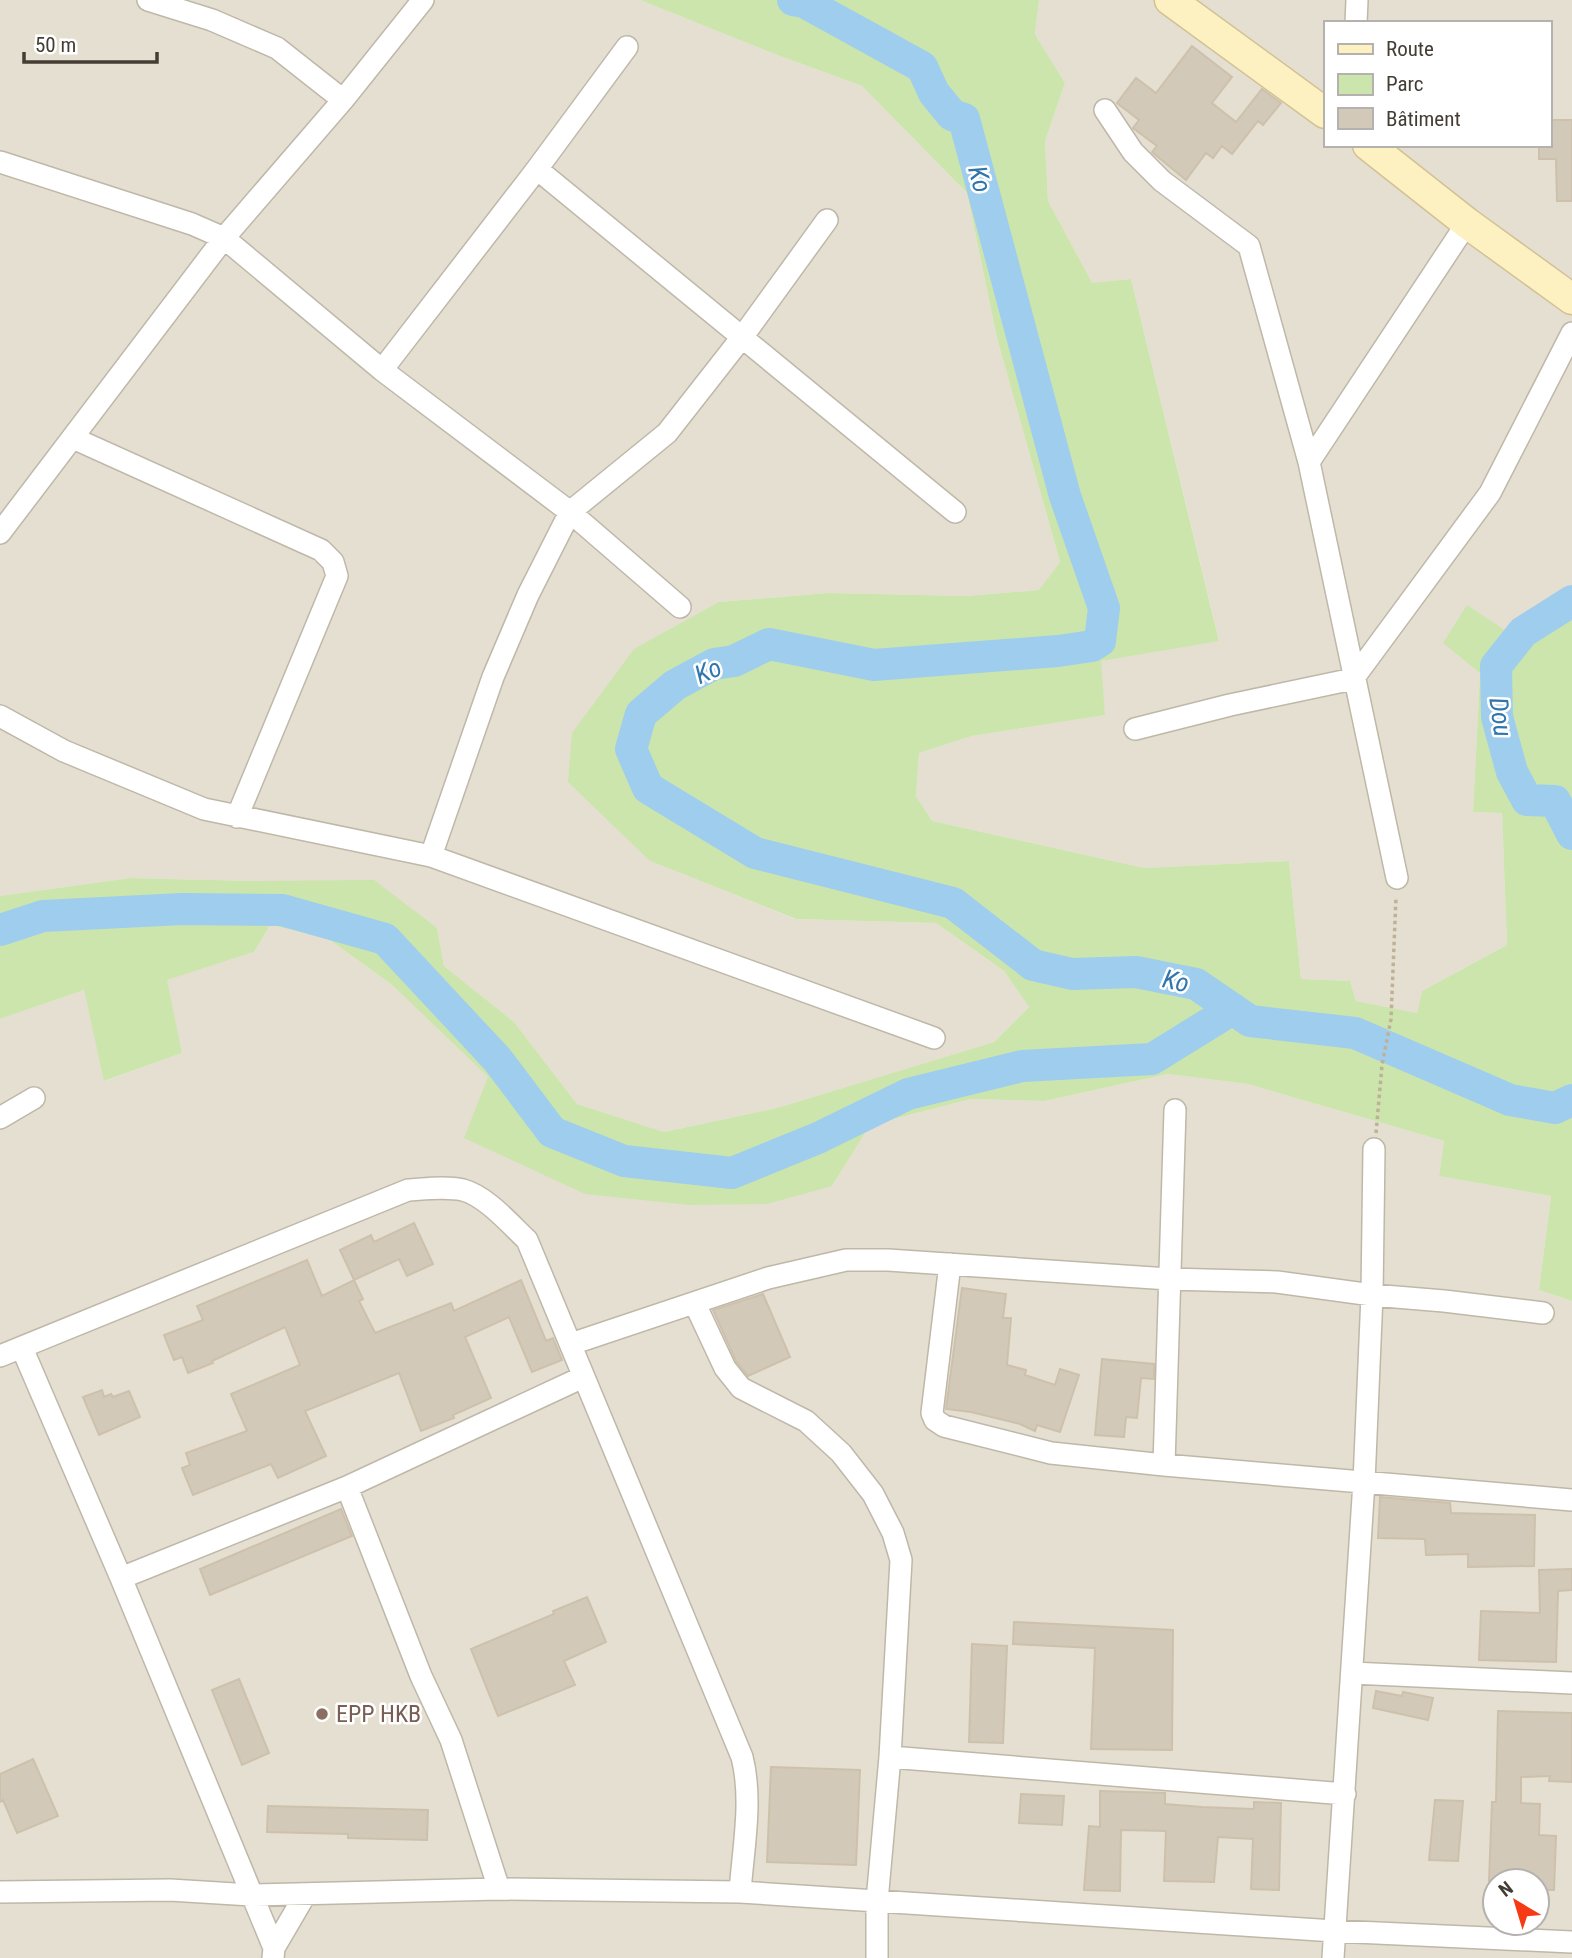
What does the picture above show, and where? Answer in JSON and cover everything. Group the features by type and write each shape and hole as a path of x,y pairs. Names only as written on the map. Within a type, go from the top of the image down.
{"main road":[{"path":"1170,0 1324,112"},
{"path":"1371,147 1467,223 1572,299"}],"street":[{"path":"148,0 212,20 277,48 343,100"},
{"path":"0,533 224,238 343,100 423,0"},
{"path":"1356,21 1357,0"},
{"path":"382,370 537,169 626,47"},
{"path":"1105,110 1133,152 1162,181 1249,246 1309,462 1397,877"},
{"path":"0,162 192,224 224,238 382,370 570,512 680,607"},
{"path":"537,169 955,512"},
{"path":"431,856 493,677 528,596 570,512 667,433 743,336 827,220"},
{"path":"1309,462 1467,223"},
{"path":"1135,729 1230,705 1353,679 1490,493 1572,333"},
{"path":"73,438 321,550 332,562 337,576 237,817"},
{"path":"0,716 64,751 204,808 431,856 933,1038"},
{"path":"0,1118 34,1098"},
{"path":"1164,1465 1175,1110"},
{"path":"1333,1958 1364,1482 1372,1295 1374,1149"},
{"path":"0,1356 408,1190 464,1190 493,1208 527,1240 742,1757 747,1776 747,1794 740,1892"},
{"path":"571,1344 768,1278 846,1260 888,1260 1169,1279 1277,1282 1543,1313"},
{"path":"950,1264 932,1413 935,1420 944,1426 1051,1453 1572,1500"},
{"path":"695,1304 725,1368 741,1388 806,1421 841,1453 873,1494 893,1533 901,1560 890,1757 877,1901 877,1958"},
{"path":"22,1348 121,1578 274,1953"},
{"path":"121,1578 347,1487 583,1377"},
{"path":"347,1487 421,1676 452,1740 499,1889"},
{"path":"1352,1673 1572,1683"},
{"path":"890,1757 1345,1794"},
{"path":"0,1892 170,1890 251,1895 499,1889 740,1892 1334,1931 1572,1942"},
{"path":"274,1953 305,1895"}],"path":[{"path":"1374,1149 1382,1065 1391,1019 1397,877"}],"shaded area":[{"path":"0,0 640,0 862,86 967,193 997,338 1060,562 1040,590 966,596 828,593 719,602 650,861 795,919 936,923 1004,971 1029,1007 994,1042 777,1108 664,1132 577,1104 514,1022 444,966 437,928 250,881 130,878 0,896"},
{"path":"1039,0 1572,0 1572,586 1509,633 1480,673 1473,812 1502,813 1507,945 1422,991 1417,1013 1356,1001 1350,981 1301,979 1289,861 1144,868 932,821 916,796 919,753 972,736 1105,715 1100,661 1219,640 1131,279 1092,284 1048,201 1045,141 1065,83 1035,34"},
{"path":"270,925 327,938 391,984 488,1077 832,1186 870,1125 971,1099 1044,1101 1168,1074 1248,1084 1444,1141 1439,1176 1551,1196 1539,1290 1572,1301 1572,1958 0,1958 0,1019 84,990 105,1081 182,1053 166,980 254,952"}],"green space":[{"path":"640,0 1039,0 1035,34 1065,83 1045,141 1048,201 1092,283 1131,279 1219,641 1101,661 1105,715 972,736 919,753 916,796 932,821 1144,868 1289,861 1301,979 1350,981 1356,1001 1417,1013 1422,991 1507,945 1502,813 1473,812 1480,673 1443,643 1467,605 1509,633 1572,586 1572,1301 1539,1290 1551,1196 1439,1176 1444,1141 1248,1084 1168,1074 1044,1101 971,1099 870,1125 832,1186 767,1204 689,1205 585,1194 464,1138 488,1077 391,984 327,938 270,925 254,952 167,980 182,1053 104,1081 84,990 0,1019 0,896 130,878 374,880 437,928 444,966 514,1022 577,1104 664,1132 777,1108 994,1042 1029,1007 1004,971 936,923 796,919 650,861 568,782 572,733 634,649 719,602 828,593 966,596 1039,590 1060,562 997,338 967,193 862,86"}],"building":[{"path":"1192,46 1232,77 1212,103 1236,122 1262,89 1281,103 1263,125 1258,121 1232,154 1222,146 1213,158 1206,153 1186,180 1152,152 1157,146 1133,128 1139,120 1117,103 1136,78 1156,93"},
{"path":"1551,120 1572,120 1572,201 1557,201 1556,159 1539,159 1539,147 1551,147"},
{"path":"414,1223 433,1264 407,1276 399,1259 354,1280 340,1250 371,1235 374,1242"},
{"path":"307,1260 322,1296 354,1280 363,1299 359,1301 375,1333 451,1303 454,1311 521,1280 546,1341 553,1338 562,1360 532,1372 509,1317 465,1337 491,1398 453,1415 454,1418 421,1431 399,1373 305,1411 326,1456 278,1478 271,1464 193,1495 182,1468 190,1465 186,1453 247,1431 231,1394 300,1365 285,1327 188,1373 182,1357 174,1360 164,1335 203,1320 197,1306"},
{"path":"962,1288 1006,1294 1003,1318 1011,1318 1007,1365 1026,1370 1025,1375 1055,1385 1060,1369 1079,1375 1060,1432 1037,1425 1035,1431 1020,1424 946,1409"},
{"path":"763,1294 790,1357 748,1376 736,1361 713,1310"},
{"path":"1102,1359 1154,1364 1154,1379 1141,1378 1137,1418 1126,1417 1124,1437 1095,1435"},
{"path":"102,1390 104,1397 111,1394 113,1397 129,1391 140,1417 99,1435 83,1397"},
{"path":"1380,1497 1450,1503 1451,1513 1535,1515 1534,1566 1468,1567 1468,1554 1426,1555 1425,1539 1378,1538"},
{"path":"341,1509 352,1536 210,1595 200,1569"},
{"path":"1572,1569 1572,1590 1558,1591 1556,1662 1479,1660 1481,1611 1540,1613 1539,1570"},
{"path":"587,1597 606,1642 564,1661 575,1685 498,1716 471,1649"},
{"path":"1014,1622 1173,1630 1172,1750 1091,1749 1095,1648 1013,1644"},
{"path":"972,1644 1007,1646 1003,1743 969,1742"},
{"path":"239,1679 269,1753 242,1765 212,1690"},
{"path":"1376,1691 1402,1696 1403,1692 1433,1698 1428,1720 1373,1708"},
{"path":"1498,1711 1572,1713 1572,1782 1549,1781 1550,1776 1521,1777 1521,1803 1540,1804 1539,1835 1556,1836 1554,1890 1551,1890 1551,1867 1490,1867 1492,1802 1496,1802"},
{"path":"33,1759 58,1816 17,1833 3,1800 0,1802 0,1774"},
{"path":"771,1767 860,1770 856,1865 767,1862"},
{"path":"1100,1791 1165,1793 1165,1804 1202,1807 1254,1809 1254,1802 1281,1803 1279,1890 1251,1889 1253,1839 1218,1837 1214,1882 1164,1881 1166,1831 1121,1830 1120,1891 1084,1890 1089,1826 1100,1827"},
{"path":"1021,1794 1064,1796 1062,1825 1019,1823"},
{"path":"1435,1800 1463,1801 1458,1861 1429,1860"},
{"path":"268,1806 428,1810 427,1840 267,1832"}],"waterway":[{"name":"Ko","path":"793,0 804,2 922,67 934,93 952,115 964,119 1065,496 1104,608 1100,641 1092,646 1058,651 874,665 769,644 734,661 714,664 675,685 641,714 631,749 648,788 755,853 953,903 1033,965 1072,974 1136,972 1196,984 1250,1021 1355,1033 1510,1100 1555,1108 1572,1100"},
{"name":"Dou","path":"1572,601 1523,632 1496,666 1497,717 1512,772 1527,800 1555,801 1572,834"},
{"path":"0,930 43,916 182,909 282,910 385,939 497,1059 552,1132 624,1161 732,1173 818,1138 908,1094 1022,1066 1152,1059 1233,1009"}],"place":[{"name":"EPP HKB","path":"322,1714"}]}
